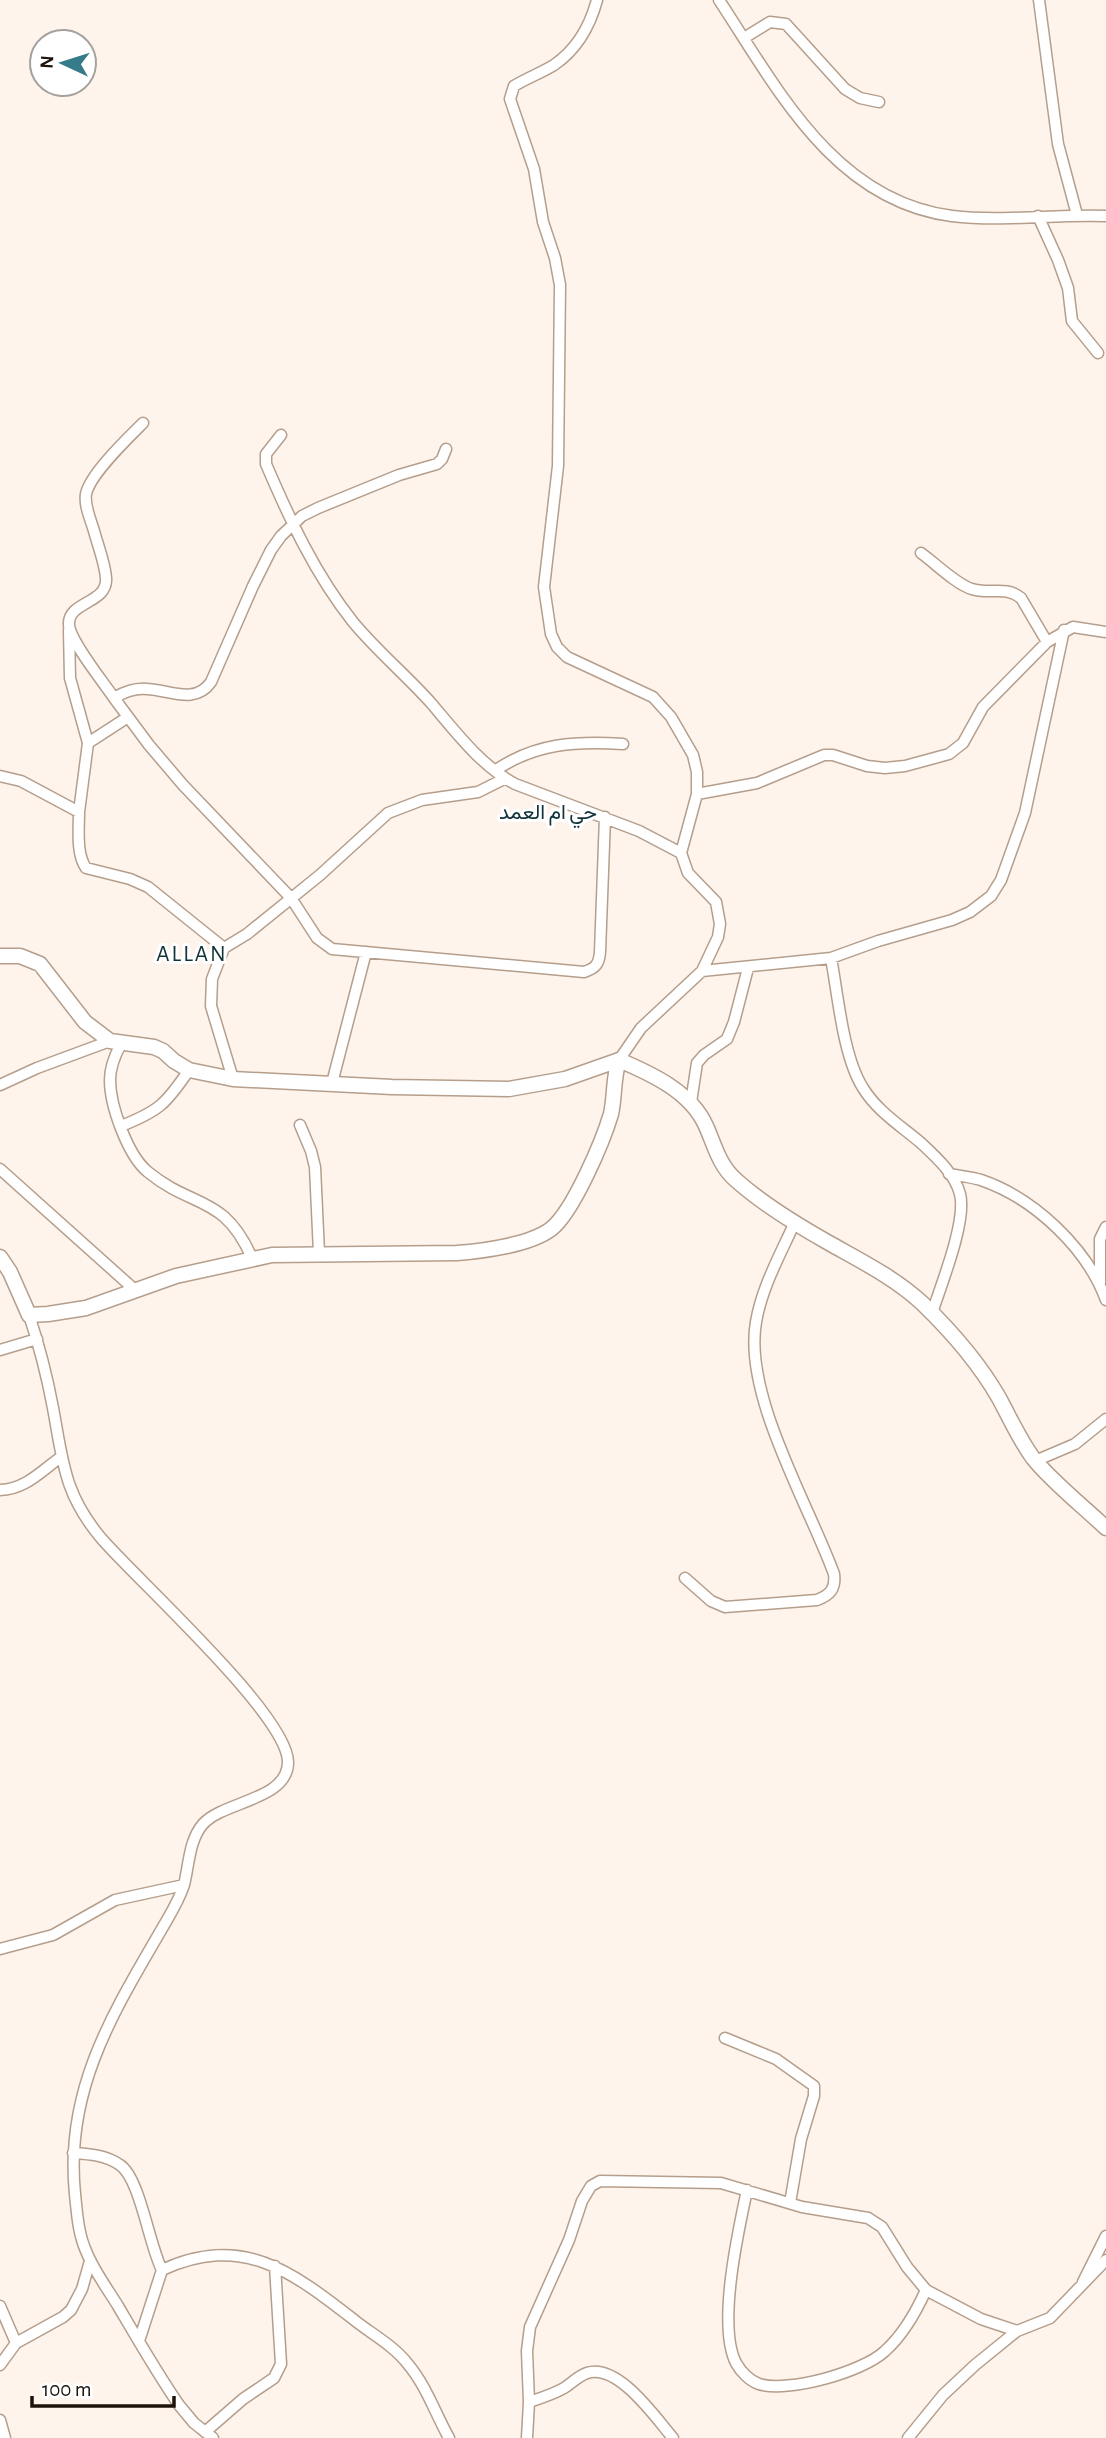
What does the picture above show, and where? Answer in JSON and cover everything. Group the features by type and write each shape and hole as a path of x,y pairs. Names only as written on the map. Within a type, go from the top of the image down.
{"street":[{"path":"29,1315 86,1308 176,1276 252,1258 319,1253 468,1252 527,1239 550,1230 575,1197 597,1149 612,1110 613,1087 619,1060 641,1028 702,971 718,937 719,913 710,894 688,873 681,853 697,794 697,772 693,755 671,717 653,697 643,690 594,672 567,657 557,647 551,634 546,605 544,573 558,466 560,285 555,257 543,222 534,169 510,99 514,86 554,65 576,45 591,18 597,0"},
{"path":"719,0 761,67 801,123 846,168 883,194 944,215 973,218 1106,216"},
{"path":"1039,0 1060,154 1077,215"},
{"path":"744,38 771,22 786,24 845,89 860,99 879,102"},
{"path":"1038,216 1068,288 1072,321 1098,352"},
{"path":"143,424 117,450 87,490 86,502 107,579 104,591 71,615 69,629 70,678 88,743 79,813 80,846 84,866 148,887 224,948"},
{"path":"281,436 266,454 266,464 292,524 325,584 355,624 430,702 461,739 500,774 655,838 681,853"},
{"path":"114,698 137,689 189,695 199,694 206,689 224,656 271,550 292,524 307,512 399,475 438,464 446,449"},
{"path":"921,553 974,590 1004,590 1016,594 1047,642"},
{"path":"697,794 757,783 824,755 885,768 905,766 949,754 963,743 984,707 1047,642 1064,630 1078,626 1106,632"},
{"path":"69,629 128,718 183,785 291,898 307,925 326,946 340,951 584,972 592,970 599,962 600,953 605,817"},
{"path":"702,971 831,958 878,941 952,920 975,908 997,888 1025,813 1064,630"},
{"path":"88,743 128,718"},
{"path":"233,1079 211,1006 212,979 224,948 247,934 291,898 388,813 422,800 478,792 500,774 509,761 532,751 558,744 623,744"},
{"path":"0,776 21,781 79,813"},
{"path":"332,1083 366,952"},
{"path":"0,956 20,956 40,964 85,1023 115,1042 154,1047 188,1070 233,1079 393,1087 509,1089 565,1079 619,1060 677,1091 691,1102 700,1115 721,1163 749,1191 795,1222 887,1276 932,1313 961,1345 993,1389 1035,1461 1106,1528"},
{"path":"831,958 846,1037 859,1082 873,1102 938,1160 950,1174 961,1198 960,1219 932,1313"},
{"path":"691,1102 697,1063 727,1039 748,968"},
{"path":"0,1085 37,1068 115,1042"},
{"path":"115,1042 110,1080 121,1126 141,1167 229,1219 238,1229 252,1258"},
{"path":"121,1126 152,1114 172,1094 188,1070"},
{"path":"300,1125 315,1167 319,1253"},
{"path":"0,1169 135,1290"},
{"path":"950,1174 980,1180 999,1188 1026,1203 1046,1219 1079,1252 1100,1283 1106,1300"},
{"path":"685,1577 711,1601 724,1607 817,1600 827,1596 833,1588 834,1574 774,1428 758,1379 755,1356 756,1322 762,1294 795,1222"},
{"path":"1100,1283 1099,1248 1106,1227"},
{"path":"0,1257 10,1272 37,1339 61,1457 73,1497 89,1523 116,1554 217,1657 270,1723 286,1751 288,1766 282,1782 265,1794 223,1811 204,1824 193,1843 184,1885 177,1903 144,1958 101,2043 79,2103 73,2152 78,2218 81,2237 90,2261 179,2405 209,2435 243,2399 279,2372 281,2364 275,2266"},
{"path":"0,1350 37,1339"},
{"path":"1035,1461 1075,1444 1106,1419"},
{"path":"0,1490 13,1490 27,1484 61,1457"},
{"path":"0,1949 53,1935 116,1900 184,1885"},
{"path":"725,2038 776,2059 814,2086 790,2203"},
{"path":"73,2152 95,2154 126,2169 137,2193 162,2270 157,2293 139,2341"},
{"path":"527,2438 527,2351 530,2327 569,2240 582,2202 596,2182 608,2180 730,2184 790,2203 868,2218 876,2222 926,2290 981,2319 1017,2331"},
{"path":"747,2190 732,2283 729,2324 730,2347 737,2365 755,2383 784,2385 836,2376 860,2368 895,2341 926,2290"},
{"path":"1080,2287 1106,2236"},
{"path":"162,2270 187,2260 212,2256 240,2256 275,2266 316,2291 404,2359 423,2386 449,2438"},
{"path":"908,2438 943,2395 975,2365 1017,2331 1050,2318 1106,2260"},
{"path":"0,2365 16,2343 71,2310 82,2290 90,2261"},
{"path":"0,2306 16,2343"},
{"path":"529,2402 558,2391 581,2375 602,2371 626,2385 673,2438"},
{"path":"0,2420 5,2438"}],"district":[{"name":"حي ام العمد","path":"548,812"},
{"name":"ALLAN","path":"192,953"}]}
